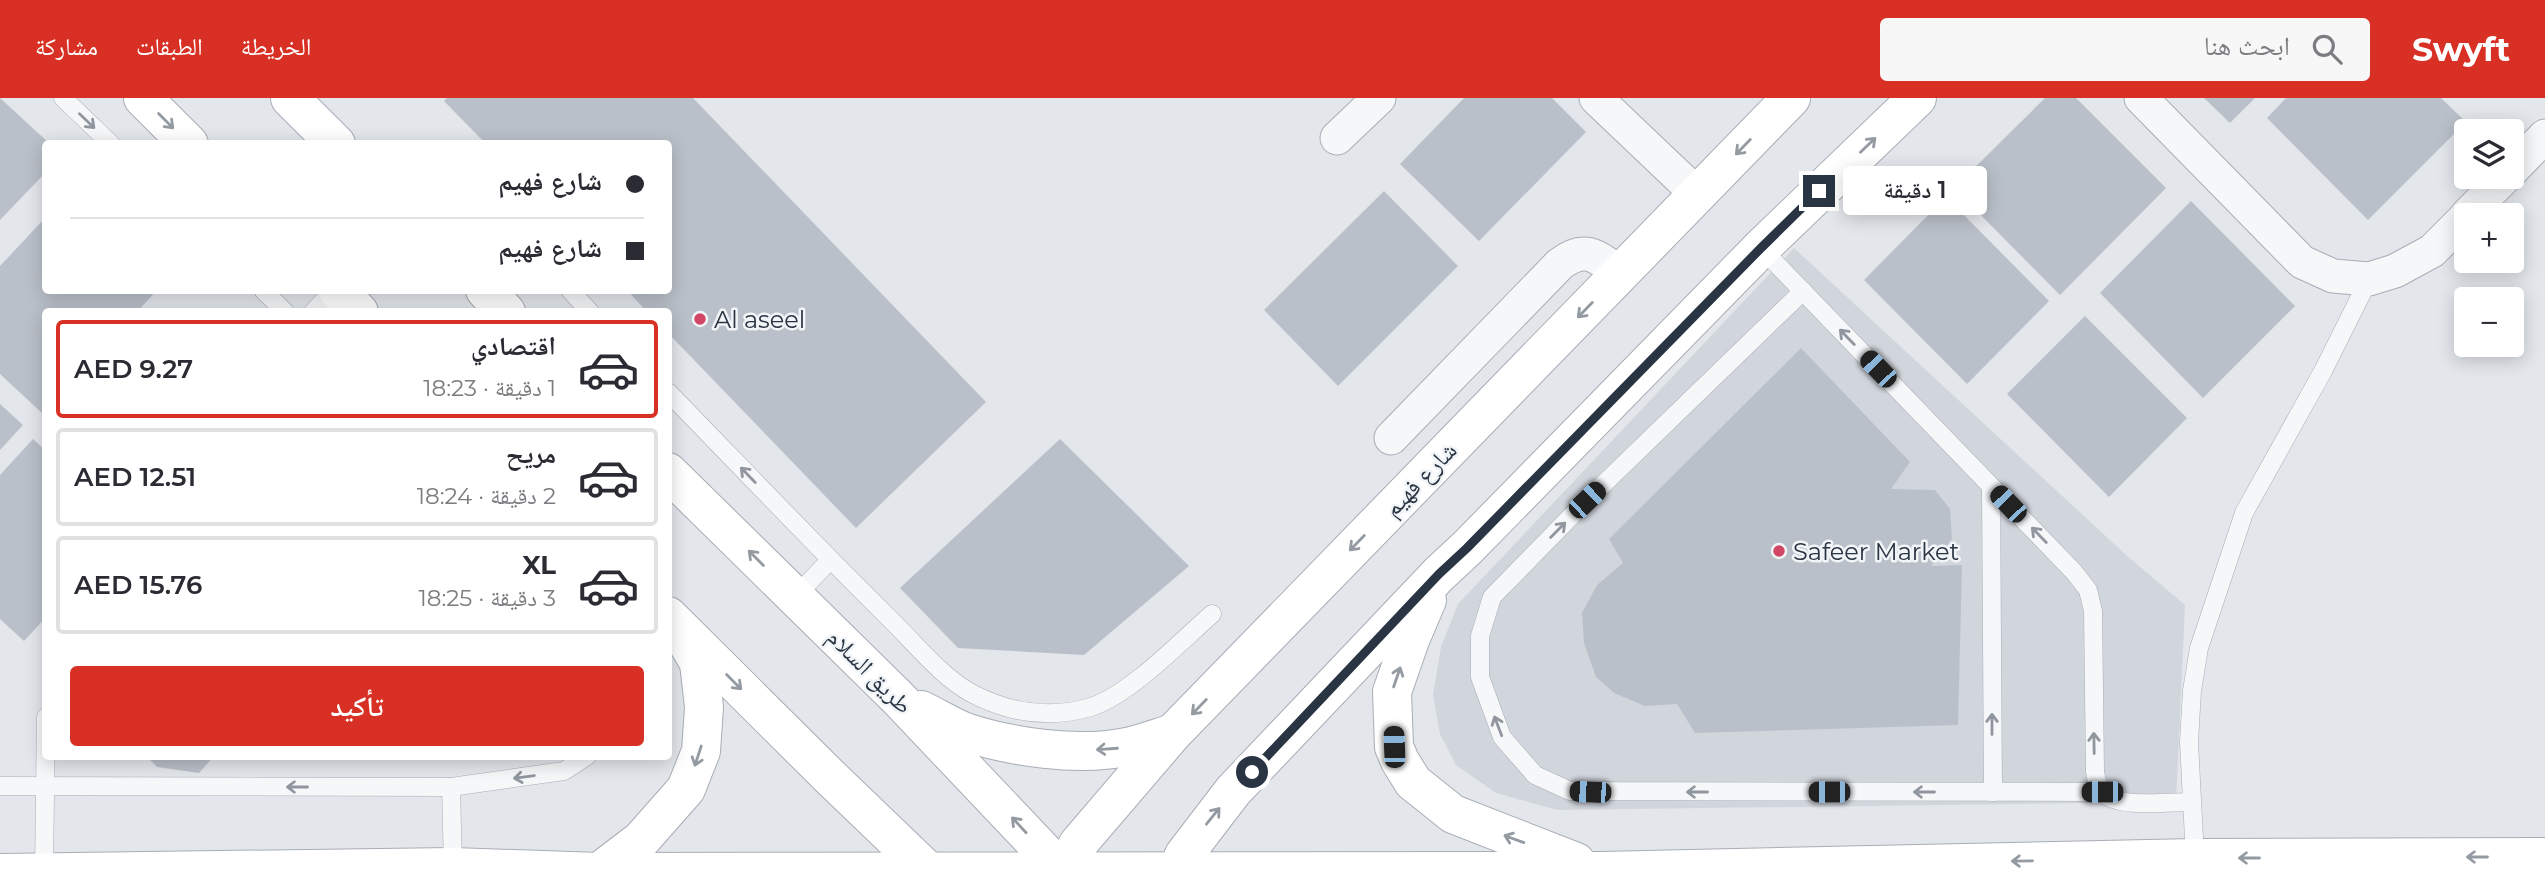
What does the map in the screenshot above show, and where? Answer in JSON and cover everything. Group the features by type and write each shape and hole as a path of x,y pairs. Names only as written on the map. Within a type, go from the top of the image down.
{"main road":[{"path":"143,98 185,140"},
{"path":"290,98 332,140"},
{"name":"شارع فهيم","path":"1063,874 1078,844 1173,733 1791,98"},
{"path":"1175,874 1198,835 1233,791 1439,574 1761,248 1917,98"},
{"path":"340,294 355,308"},
{"path":"489,294 502,308"},
{"name":"طريق السلام","path":"672,476 898,698 1063,874"},
{"path":"1439,574 1410,640 1392,692 1394,747 1400,761 1413,782 1453,814 1601,871"},
{"path":"599,872 641,840 686,789 701,751 704,707 699,663 672,620"},
{"path":"672,620 931,873"},
{"path":"898,698 963,731 1003,742 1044,748 1125,748 1173,733"},
{"path":"0,873 453,867 599,872 1175,874 1601,871 2195,858 2545,857"}],"street":[{"path":"1338,138 1379,98"},
{"path":"1596,98 1698,195"},
{"path":"2141,98 2302,262 2333,276 2369,279 2395,271 2432,251 2454,229"},
{"path":"2524,158 2545,136"},
{"path":"2480,203 2493,189"},
{"path":"1391,438 1560,264 1571,256 1584,253 1598,256 1620,274"}],"lane":[{"path":"64,98 107,140"},
{"path":"1761,248 2074,572 2088,590 2093,611 2095,771 2102,792 2110,799 2122,802 2190,802"},
{"path":"2195,858 2190,802 2189,742 2192,691 2199,648 2244,513 2323,371 2369,279"},
{"path":"1802,291 1587,500 1492,597 1480,636 1480,677 1502,737 1535,775 1570,791 2102,792"},
{"path":"267,294 281,308"},
{"path":"317,308 332,294"},
{"path":"574,294 586,308"},
{"path":"672,396 830,560 945,672 970,692 998,706 1029,713 1061,713 1092,707 1121,694 1212,614"},
{"path":"1991,486 1993,792"},
{"path":"796,597 830,560"},
{"path":"44,872 45,760"},
{"path":"0,786 451,787 564,771 581,760"},
{"path":"451,787 453,867"}],"shaded area":[{"path":"1794,248 2126,555 2185,605 2176,802 1557,810 1496,793 1456,765 1440,734 1433,695 1441,647 1458,604"}],"building":[{"path":"0,98 46,140 42,140 42,176 0,220"},
{"path":"447,98 693,98 986,402 856,528 672,337 672,308 643,308 631,294 672,294 672,140 482,140 444,101"},
{"path":"1464,98 1552,98 1586,132 1479,241 1400,164"},
{"path":"2045,98 2076,98 2166,188 2060,295 1954,188"},
{"path":"2204,98 2255,98 2230,123"},
{"path":"2286,98 2441,98 2463,119 2454,119 2454,134 2368,220 2267,118"},
{"path":"1384,191 1458,266 1338,386 1264,310"},
{"path":"1946,197 2049,301 1967,384 1864,280"},
{"path":"2191,201 2295,306 2203,398 2100,293"},
{"path":"42,221 42,294 153,294 141,308 42,308 42,413 0,374 0,266"},
{"path":"2085,316 2187,418 2109,497 2007,394"},
{"name":"Safeer Market","path":"1801,348 1910,462 1891,489 1935,490 1950,509 1952,539 1931,566 1962,565 1958,725 1695,733 1677,704 1645,706 1614,693 1596,677 1584,643 1582,613 1597,585 1623,563 1609,539"},
{"path":"0,404 23,425 0,450"},
{"path":"33,439 42,447 42,621 24,641 0,619 0,475"},
{"path":"1060,439 1189,566 1084,655 958,648 900,588"},
{"path":"150,760 210,760 199,773 157,767"}],"place":[{"name":"Al aseel","path":"700,319"},
{"name":"Safeer Market","path":"1779,551"}],"route":[{"path":"1252,772 1439,574 1819,191"}]}
